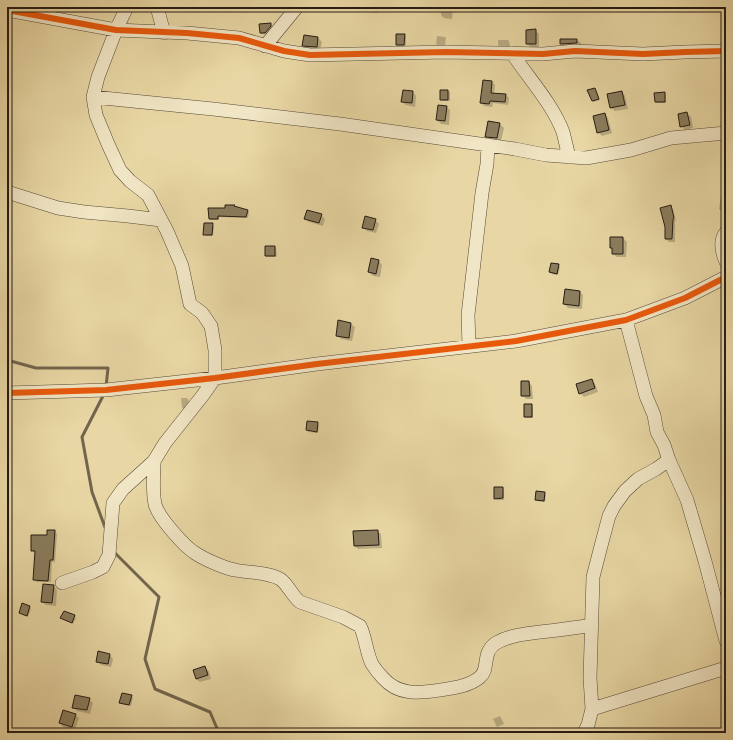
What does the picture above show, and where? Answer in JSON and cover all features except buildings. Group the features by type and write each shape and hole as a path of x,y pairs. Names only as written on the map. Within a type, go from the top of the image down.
{"street":[{"path":"62,583 104,567 109,555 112,503 122,489 154,461 165,443 215,378 215,350 211,326 202,314 190,304 182,266 167,231 148,195 130,181 120,170 96,115 94,97 98,77 116,30 127,7"},
{"path":"157,7 164,33"},
{"path":"265,46 297,7"},
{"path":"7,10 116,30 239,38 284,51 310,55 446,52 544,54 575,51 642,54 726,51"},
{"path":"512,53 540,90 552,110 562,132 569,156"},
{"path":"94,97 340,124 515,149 546,155 586,158 631,150 671,138 726,133"},
{"path":"469,346 468,315 488,146"},
{"path":"7,192 58,208 161,220"},
{"path":"726,232 723,236 722,247 726,262"},
{"path":"7,393 106,390 516,341 626,320 685,298 726,277"},
{"path":"626,320 646,396 654,415 657,432 687,500 726,641"},
{"path":"584,733 592,709 590,678 593,577 609,516 625,491 638,479 669,460"},
{"path":"154,461 155,504 159,514 184,544 195,553 226,568 272,576 279,579 284,582 295,598 300,602 343,617 360,626 372,664 388,684 402,691 415,693 433,691 470,683 483,674 489,649 510,636 592,626"},
{"path":"592,709 726,668"}],"waterway":[{"path":"7,360 36,368 108,368 106,387"},
{"path":"104,394 82,437 92,492 106,530"},
{"path":"114,552 159,597 145,659 155,689 210,712 219,733"}],"cycle path":[{"path":"7,10 116,30 187,33 239,38 284,51 310,55 446,52 543,54 575,51 643,54 726,51"},
{"path":"7,393 106,390 516,341 626,320 685,298 726,277"}]}
